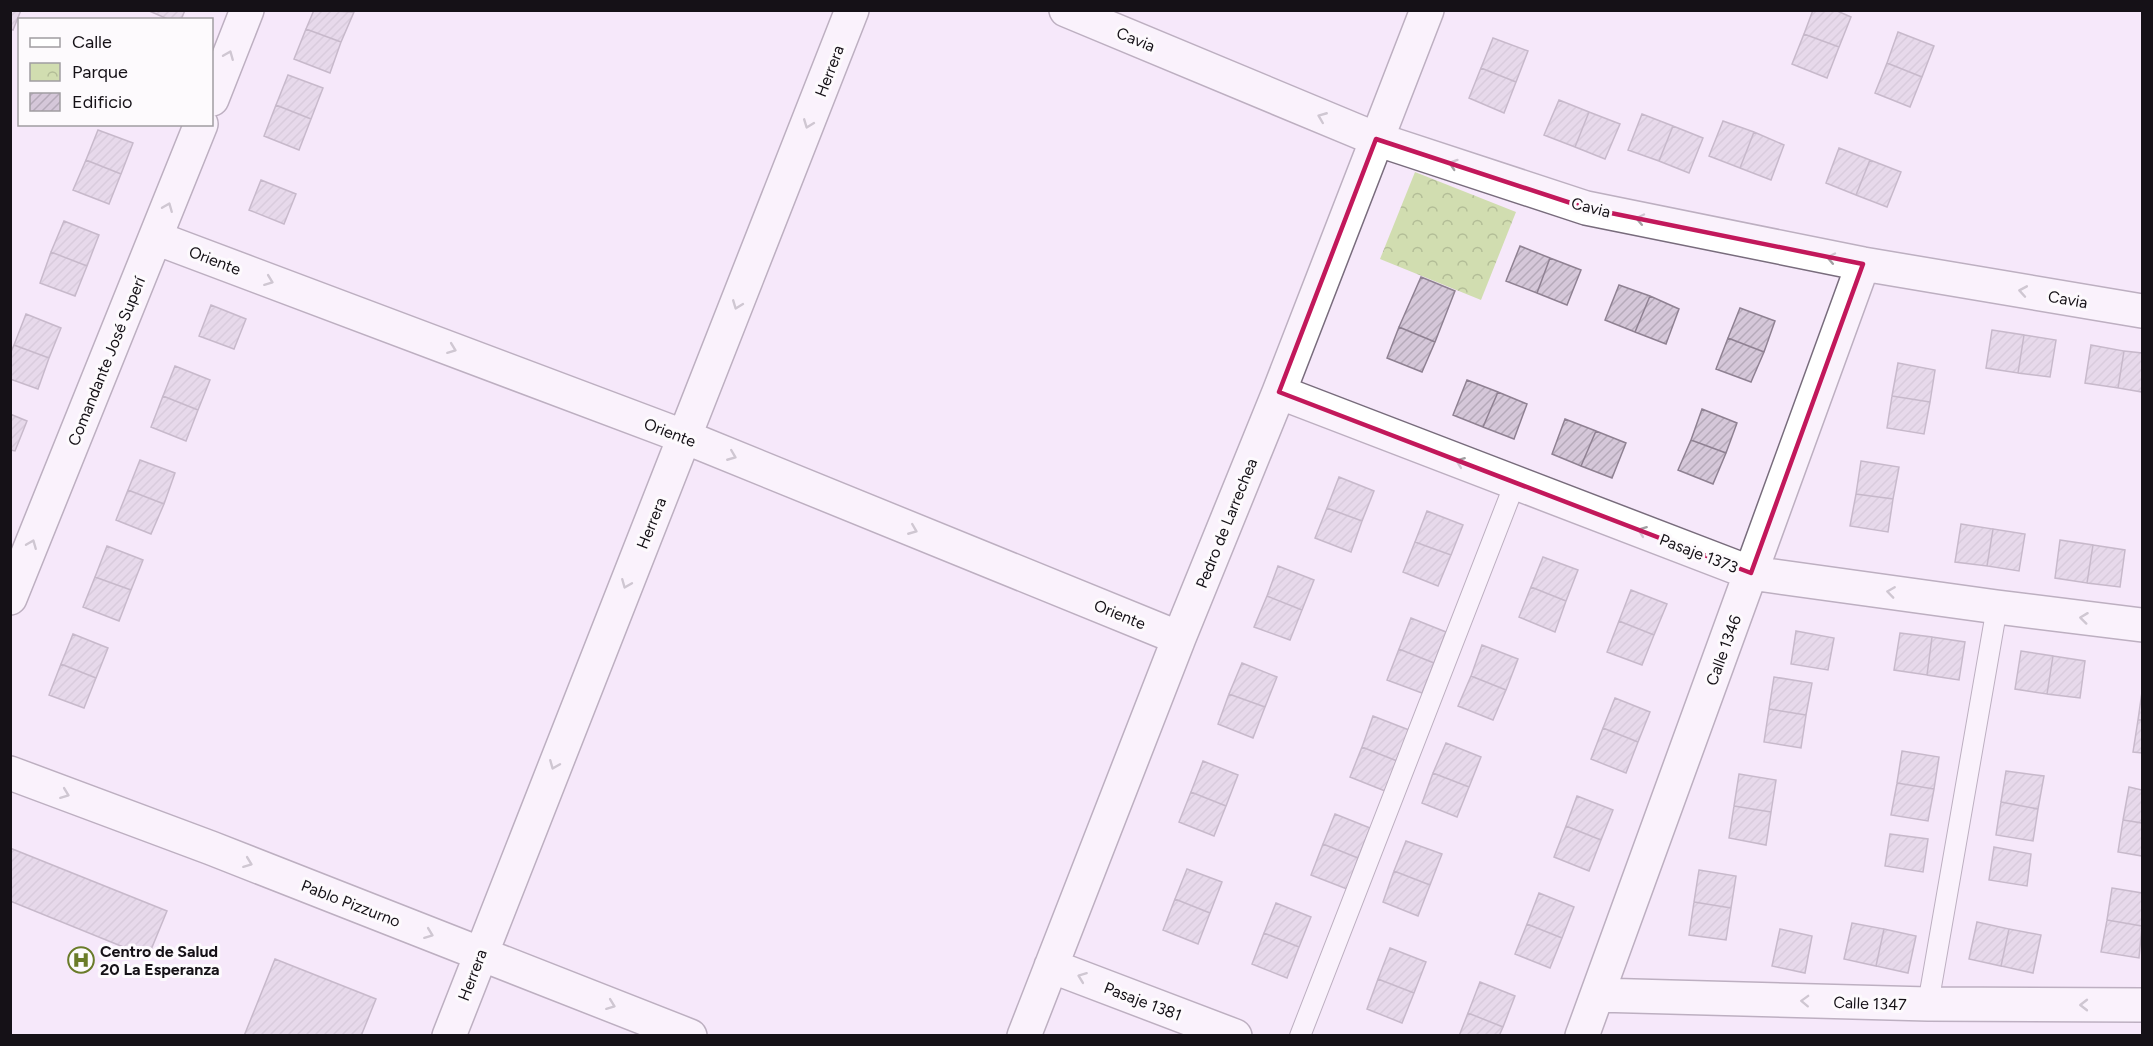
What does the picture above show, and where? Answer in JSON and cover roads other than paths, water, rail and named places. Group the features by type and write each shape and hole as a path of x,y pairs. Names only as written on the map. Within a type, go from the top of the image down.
{"street":[{"path":"213,96 247,10"},
{"name":"Herrera","path":"449,1035 852,10"},
{"name":"Cavia","path":"1066,10 1376,139 1586,208 1863,264 2142,311"},
{"name":"Pedro de Larrechea","path":"1024,1035 1179,638 1279,392 1427,10"},
{"name":"Comandante José Superí","path":"10,598 200,126"},
{"name":"Oriente","path":"156,238 685,437 1179,638"},
{"name":"Calle 1346","path":"1582,1035 1863,264"},
{"name":"Pasaje 1373","path":"1279,392 1751,573 2142,625"},
{"name":"Pablo Pizzurno","path":"10,773 211,848 690,1035"},
{"name":"Pasaje 1381","path":"1051,966 1234,1035"},
{"name":"Calle 1347","path":"1597,995 1929,1004 2142,1005"}],"lane":[{"path":"1300,1035 1515,483"},
{"path":"1929,1004 1997,607"}],"place":[{"name":"Centro de Salud 20 La Esperanza","path":"81,960"}]}
